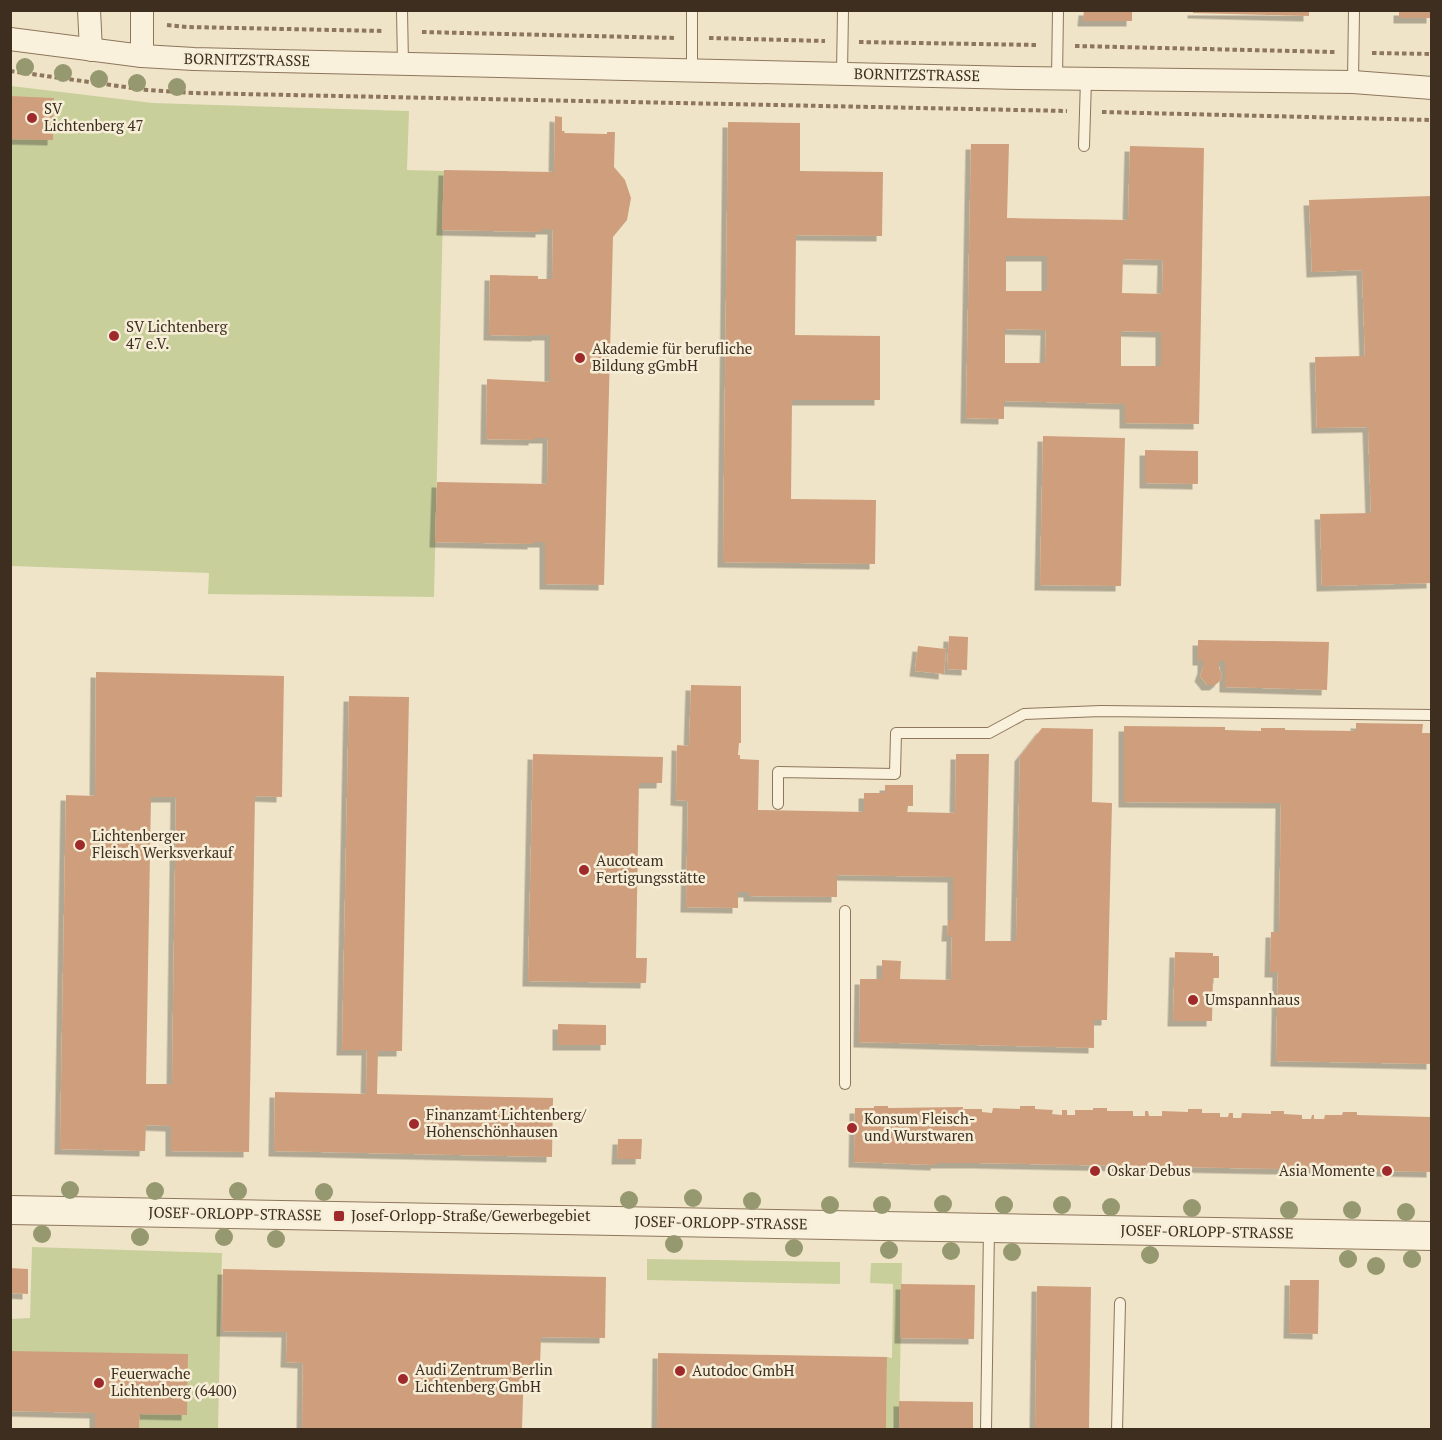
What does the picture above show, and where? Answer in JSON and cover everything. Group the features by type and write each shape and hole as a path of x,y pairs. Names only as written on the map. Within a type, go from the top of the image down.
{"street":[{"path":"89,10 91,50"},
{"path":"142,16 142,56"},
{"name":"BORNITZSTRASSE","path":"10,39 142,56 692,71 1353,82 1431,88"},
{"name":"JOSEF-ORLOPP-STRASSE","path":"10,1210 1431,1236"}],"lane":[{"path":"402,10 403,64"},
{"path":"692,10 692,71"},
{"path":"842,73 843,10"},
{"path":"1057,78 1058,10"},
{"path":"1353,82 1354,10"},
{"path":"1084,146 1086,79"},
{"path":"778,804 778,772 895,774 896,733 989,733 1024,714 1101,711 1431,715"},
{"path":"845,912 845,1084"},
{"path":"986,1430 989,1228"},
{"path":"1117,1430 1120,1303"}],"path":[{"path":"142,16 187,27 1431,54"},
{"path":"10,71 147,90 193,93 1431,120"}],"green space":[{"path":"11,86 153,103 409,111 407,170 444,171 434,597 208,594 209,573 11,566"},
{"path":"32,1247 222,1253 218,1429 139,1429 140,1414 11,1351 11,1319 30,1318"},
{"path":"647,1259 840,1262 840,1284 647,1280"},
{"path":"871,1263 902,1263 899,1429 886,1429 887,1357 892,1358 893,1284 870,1283"}],"building":[{"path":"1084,10 1132,10 1132,21 1083,21"},
{"path":"1193,10 1309,10 1309,16 1193,13"},
{"path":"1399,10 1432,10 1432,18 1399,18"},
{"name":"SV Lichtenberg 47","path":"10,96 54,98 53,140 10,139"},
{"name":"Akademie für berufliche Bildung gGmbH","path":"555,116 562,117 564,133 607,134 607,132 615,132 614,167 625,180 631,198 627,220 613,237 604,585 545,584 545,542 533,542 533,544 435,542 437,482 547,484 548,438 486,439 487,379 550,382 550,335 489,335 490,275 538,276 538,279 552,279 553,229 541,229 541,232 442,230 444,170 554,172"},
{"path":"728,122 800,123 800,171 883,172 882,236 796,235 795,335 880,336 880,400 792,400 791,499 876,500 875,564 723,562"},
{"path":"971,144 1009,144 1007,218 1128,220 1130,146 1204,148 1199,424 1125,423 1125,404 1004,401 1004,419 966,418","holes":["1006,256 1047,256 1047,291 1006,291","1123,259 1163,260 1162,294 1122,293","1005,329 1046,330 1045,363 1005,363","1121,331 1161,332 1161,366 1121,366"]},
{"path":"1432,196 1432,583 1322,586 1320,514 1371,513 1368,427 1317,428 1315,357 1365,356 1362,270 1312,272 1309,200"},
{"path":"1043,436 1125,438 1121,586 1040,585"},
{"path":"1145,450 1198,451 1198,484 1145,483"},
{"path":"949,636 968,637 967,670 947,669"},
{"path":"1198,640 1329,642 1327,690 1225,687 1225,661 1219,661 1222,675 1220,681 1215,685 1207,685 1200,676 1203,660 1198,660"},
{"path":"918,646 946,649 944,674 915,671"},
{"path":"96,672 284,676 282,797 255,796 249,1152 171,1151 171,1126 146,1125 145,1151 60,1149 66,795 95,796","holes":["151,797 176,797 172,1084 146,1084"]},
{"path":"691,685 741,686 741,743 739,743 738,755 740,759 759,760 758,810 864,812 864,793 885,793 885,785 913,785 913,806 908,806 907,812 955,813 956,754 989,754 985,941 1016,941 1020,756 1042,728 1093,729 1092,802 1112,803 1107,1020 1094,1020 1094,1048 859,1042 860,979 882,979 882,960 901,961 900,979 951,980 952,936 947,936 948,920 953,920 953,877 837,875 837,897 749,896 749,892 738,892 738,908 686,907 688,801 676,800 677,745 689,746"},
{"path":"349,696 409,697 402,1051 378,1051 377,1094 553,1098 552,1157 274,1151 275,1092 366,1094 367,1050 342,1050"},
{"path":"1356,723 1423,724 1422,733 1432,733 1432,1064 1276,1061 1278,972 1270,972 1271,932 1279,932 1281,803 1124,802 1124,726 1225,727 1225,730 1261,731 1261,728 1285,728 1285,730 1356,731"},
{"name":"Aucoteam Fertigungsstätte","path":"533,754 663,757 662,783 639,783 636,958 647,958 646,983 528,981"},
{"name":"Umspannhaus","path":"1175,952 1213,953 1213,956 1219,956 1219,978 1213,978 1212,1021 1173,1021"},
{"path":"558,1024 606,1025 606,1045 558,1045"},
{"path":"874,1106 888,1106 888,1108 963,1107 963,1109 982,1109 982,1112 992,1113 993,1108 1020,1109 1020,1106 1035,1106 1035,1109 1053,1110 1052,1114 1062,1115 1062,1110 1067,1110 1067,1115 1075,1115 1075,1110 1107,1108 1107,1111 1133,1111 1133,1116 1145,1116 1145,1111 1148,1111 1149,1116 1162,1116 1162,1111 1188,1112 1188,1109 1202,1109 1202,1113 1220,1113 1220,1117 1228,1117 1229,1113 1233,1113 1233,1118 1241,1118 1242,1113 1271,1114 1271,1111 1302,1115 1302,1119 1311,1119 1314,1115 1314,1119 1324,1119 1325,1115 1342,1115 1343,1112 1357,1112 1357,1115 1432,1117 1432,1172 854,1162 855,1108 874,1108"},
{"path":"618,1139 642,1139 641,1159 617,1159"},
{"path":"10,1268 28,1269 28,1294 10,1293"},
{"path":"223,1269 606,1277 605,1338 541,1337 540,1366 524,1366 522,1430 302,1430 303,1363 286,1362 287,1332 222,1331"},
{"path":"1290,1280 1319,1280 1318,1334 1289,1333"},
{"path":"901,1284 975,1285 974,1339 900,1338"},
{"path":"1037,1286 1091,1287 1089,1430 1035,1430"},
{"name":"Feuerwache Lichtenberg (6400)","path":"10,1351 188,1354 187,1415 140,1414 139,1430 95,1430 95,1413 10,1411"},
{"path":"658,1353 887,1357 886,1430 657,1430"},
{"path":"899,1401 973,1402 973,1430 899,1430"}],"place":[{"name":"SV Lichtenberg 47","path":"32,118"},
{"name":"SV Lichtenberg 47 e.V.","path":"114,336"},
{"name":"Akademie für berufliche Bildung gGmbH","path":"580,358"},
{"name":"Lichtenberger Fleisch Werksverkauf","path":"80,845"},
{"name":"Aucoteam Fertigungsstätte","path":"584,870"},
{"name":"Umspannhaus","path":"1193,1000"},
{"name":"Finanzamt Lichtenberg/ Hohenschönhausen","path":"414,1124"},
{"name":"Konsum Fleisch- und Wurstwaren","path":"852,1128"},
{"name":"Oskar Debus","path":"1095,1171"},
{"name":"Asia Momente","path":"1387,1171"},
{"name":"Josef-Orlopp-Straße/Gewerbegebiet","path":"339,1216"},
{"name":"Autodoc GmbH","path":"680,1371"},
{"name":"Audi Zentrum Berlin Lichtenberg GmbH","path":"403,1379"},
{"name":"Feuerwache Lichtenberg (6400)","path":"99,1383"}]}
